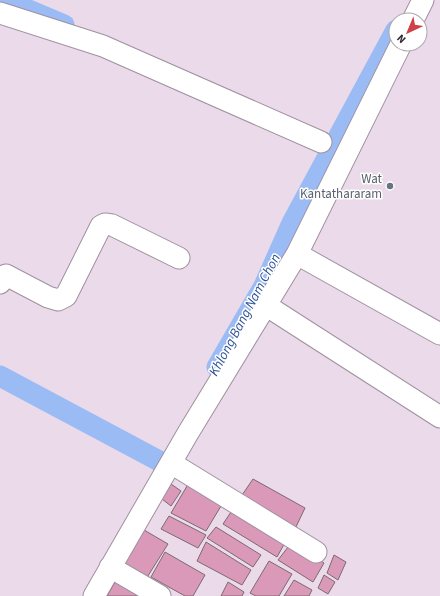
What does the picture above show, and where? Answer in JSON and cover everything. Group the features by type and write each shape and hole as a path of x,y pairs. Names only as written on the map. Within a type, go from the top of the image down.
{"street":[{"path":"417,12 423,0"},
{"path":"0,13 103,46 321,142"},
{"path":"94,596 171,463 297,254 397,52"},
{"path":"0,283 6,275 48,297 58,300 66,296 101,226 105,224 112,225 179,258"},
{"path":"297,254 440,334"},
{"path":"267,306 440,417"},
{"path":"171,463 316,552"},
{"path":"110,568 160,596"}],"building":[{"path":"253,479 305,508 294,531 240,498"},
{"path":"190,481 224,501 206,531 171,513"},
{"path":"171,484 181,491 171,506 162,499"},
{"path":"235,506 287,539 277,557 223,524"},
{"path":"169,516 206,535 198,548 161,529"},
{"path":"216,527 261,555 253,567 207,538"},
{"path":"144,530 168,544 146,579 121,565"},
{"path":"206,542 251,570 242,585 197,561"},
{"path":"292,542 324,563 313,582 278,560"},
{"path":"165,552 205,575 193,596 185,596 151,577"},
{"path":"334,555 346,562 338,580 327,573"},
{"path":"269,561 292,574 279,596 256,596 250,593"},
{"path":"324,575 335,582 328,594 318,588"},
{"path":"118,577 143,596 107,596"},
{"path":"294,580 312,590 309,596 284,596"},
{"path":"228,582 244,592 242,596 221,596"}],"waterway":[{"path":"5,0 64,25"},
{"name":"Khlong Bang Nam Chon","path":"217,367 264,286 292,223 388,45"},
{"path":"0,376 163,463"}],"place":[{"name":"Wat Kantathararam","path":"390,186"}]}
